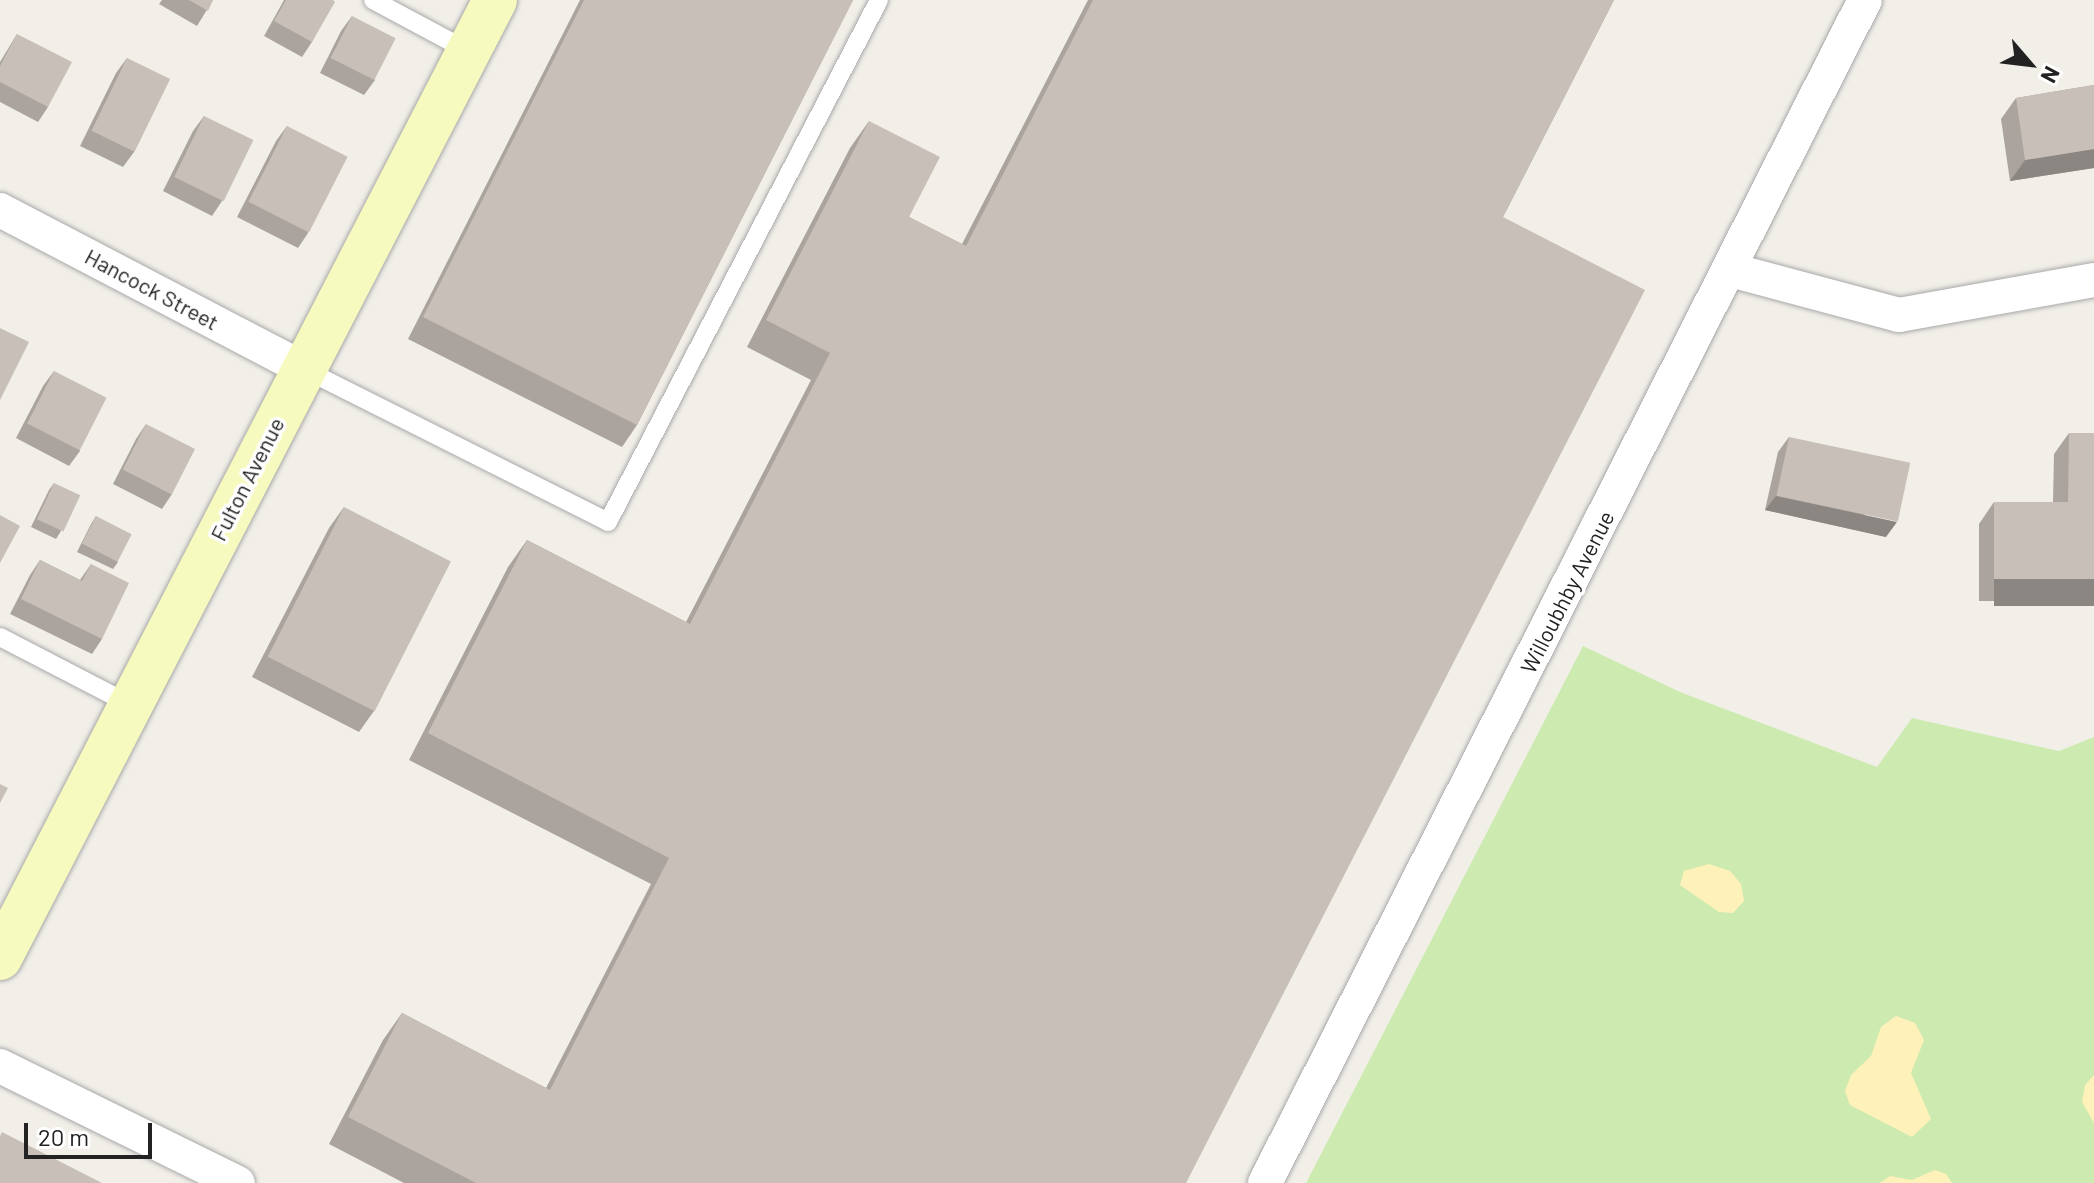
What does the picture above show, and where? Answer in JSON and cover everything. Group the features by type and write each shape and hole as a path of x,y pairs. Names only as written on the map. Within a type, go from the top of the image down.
{"street":[{"name":"Fulton Avenue","path":"0,958 495,0"},
{"name":"Willoubhby Avenue","path":"1265,1183 1731,270 1865,0"},
{"name":"Hancock Street","path":"0,210 304,369"},
{"path":"1731,270 1899,315 2094,280"},
{"path":"0,1066 238,1183"}],"lane":[{"path":"373,0 468,51"},
{"path":"304,369 608,522 879,0"},
{"path":"0,637 131,705"}],"green space":[{"path":"1583,646 1680,692 1877,767 1912,718 2059,751 2094,737 2094,1183 1306,1183"}],"sand":[{"path":"1709,864 1730,871 1741,884 1744,901 1733,913 1719,912 1680,885 1684,871"},
{"path":"1896,1016 1915,1023 1924,1040 1911,1073 1931,1119 1912,1137 1850,1105 1845,1091 1851,1075 1871,1056 1881,1027"},
{"path":"2094,1075 2094,1123 2082,1102 2085,1085"},
{"path":"1935,1170 1946,1174 1952,1183 1880,1183 1890,1176 1912,1180"}],"building":[{"path":"189,0 213,0 208,11"},
{"path":"286,0 335,2 312,42 274,21"},
{"path":"584,0 853,0 637,425 423,317"},
{"path":"1093,0 1614,0 1503,217 1645,290 1186,1183 476,1183 348,1117 402,1013 550,1090 669,858 428,733 527,540 690,624 830,353 766,320 869,121 940,157 909,217 966,246"},
{"path":"352,16 396,38 374,80 331,58"},
{"path":"17,34 72,62 48,107 0,82 0,66"},
{"path":"127,58 170,79 135,152 91,131"},
{"path":"2094,85 2094,149 2025,160 2016,98"},
{"path":"204,116 253,140 224,201 174,177"},
{"path":"287,126 348,157 309,233 248,202"},
{"path":"0,328 29,342 0,400"},
{"path":"54,371 107,398 80,450 27,424"},
{"path":"146,424 195,449 172,494 123,469"},
{"path":"2069,433 2094,433 2094,579 1994,579 1994,502 2068,502"},
{"path":"1789,437 1910,463 1898,521 1777,496"},
{"path":"54,483 80,495 63,532 37,519"},
{"path":"344,507 451,561 375,711 268,657"},
{"path":"0,515 20,526 0,563"},
{"path":"96,516 132,534 118,562 82,544"},
{"path":"40,560 82,581 91,564 129,583 102,639 21,599"},
{"path":"0,784 8,788 0,803"},
{"path":"2,1132 102,1183 0,1183"}]}
